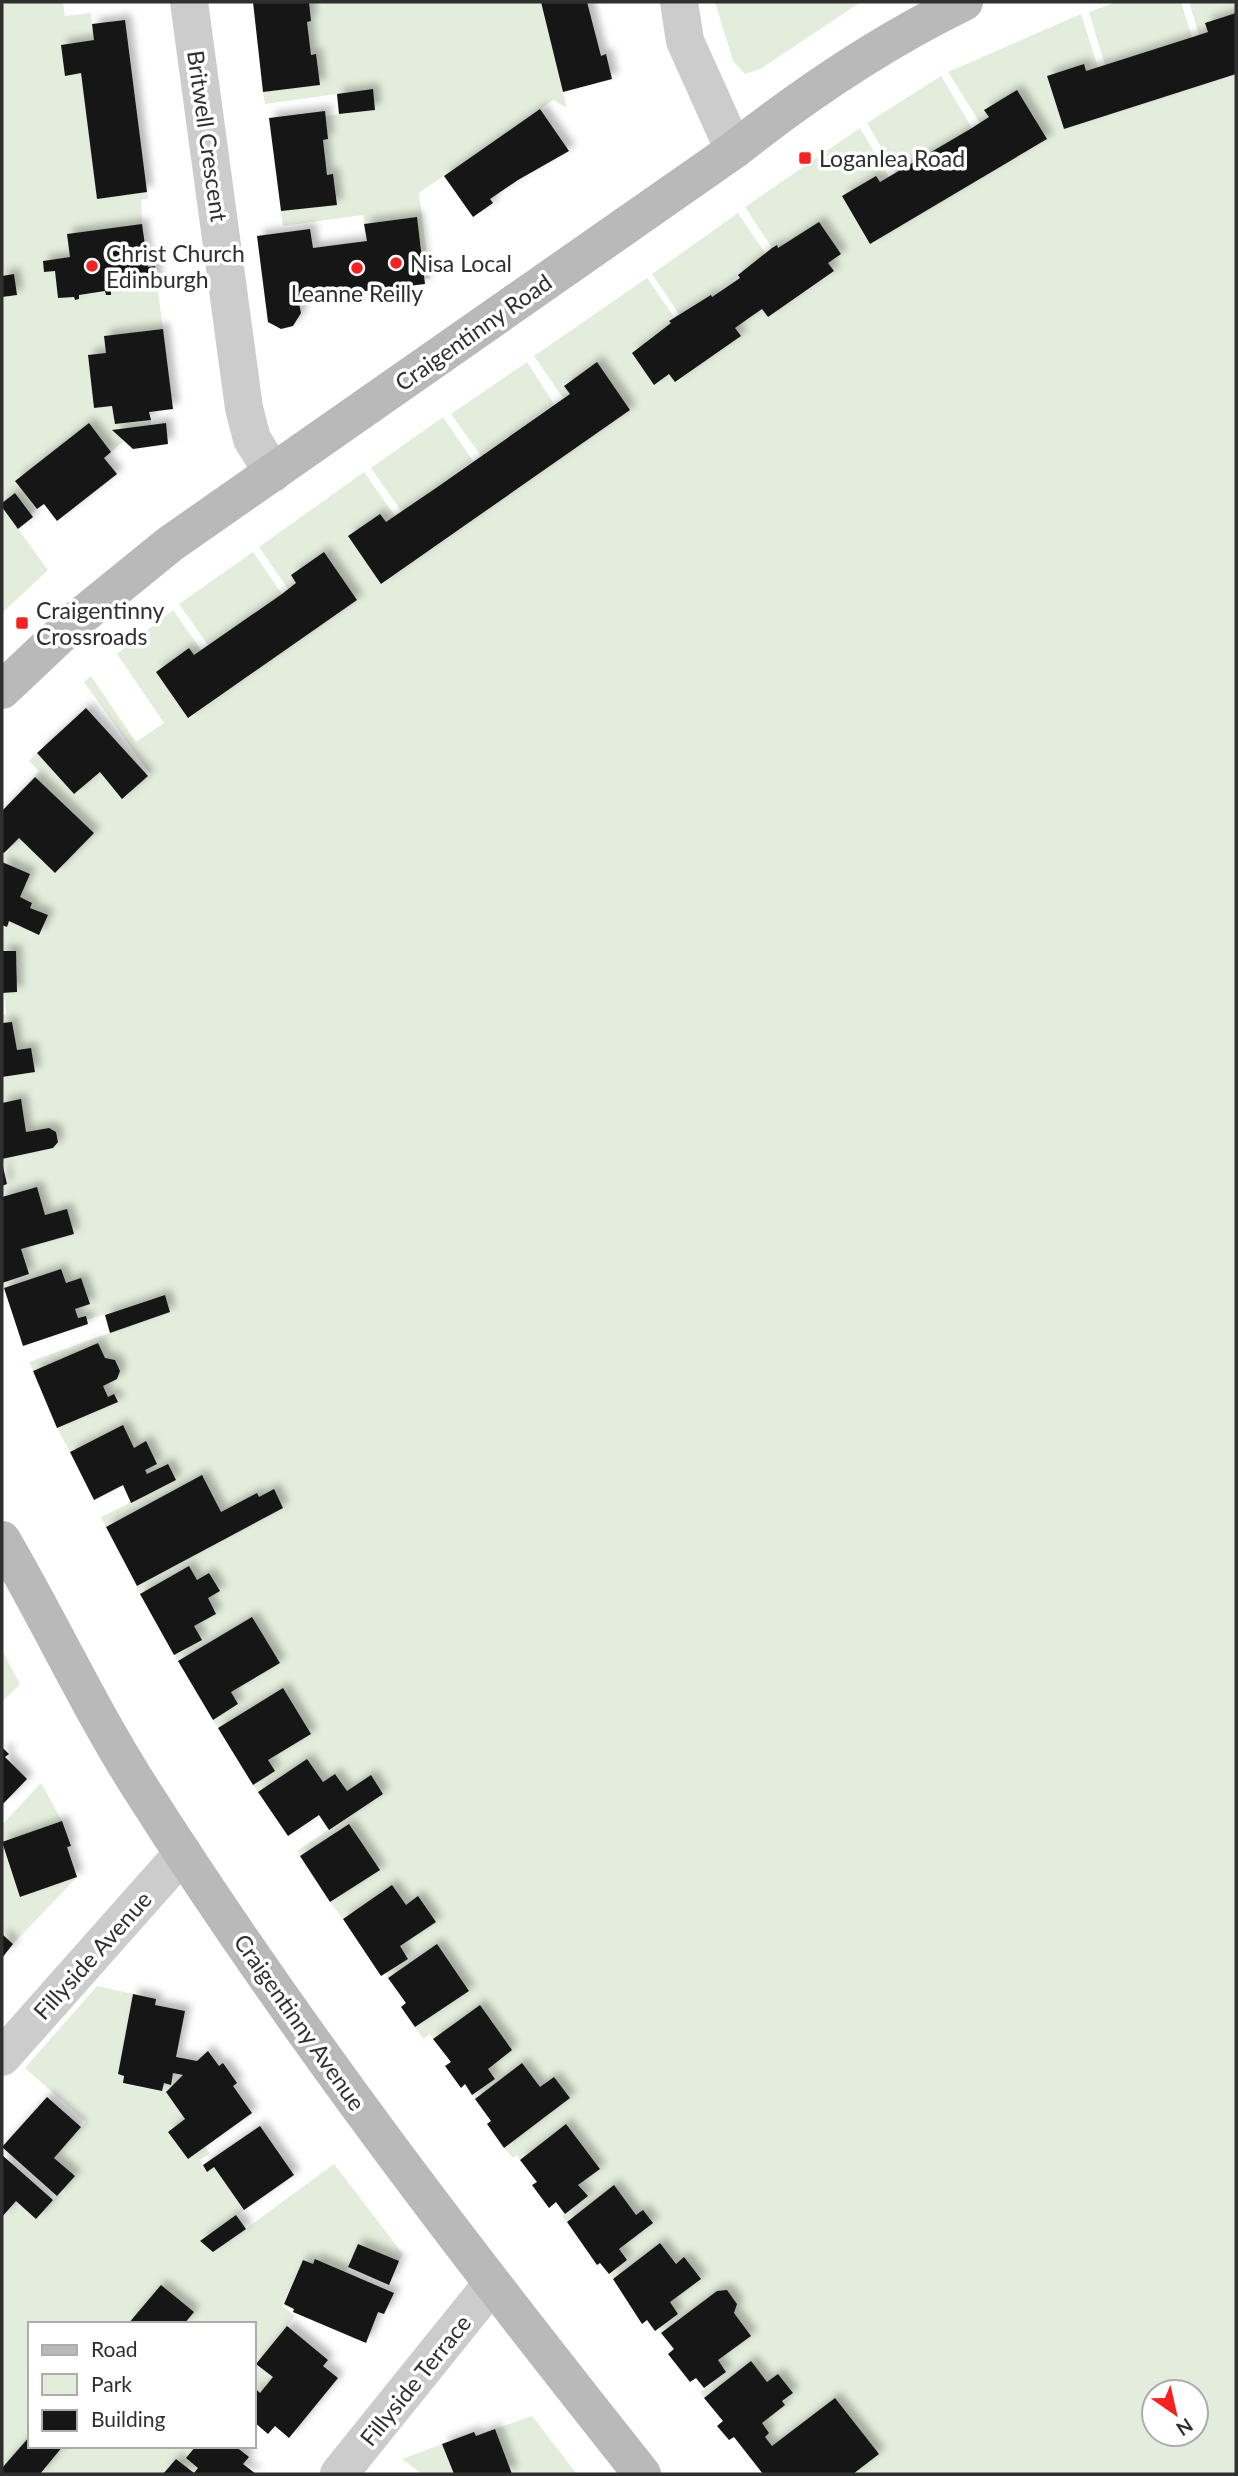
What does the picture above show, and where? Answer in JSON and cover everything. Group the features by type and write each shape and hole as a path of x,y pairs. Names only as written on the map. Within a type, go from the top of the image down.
{"street":[{"name":"Britwell Crescent","path":"189,2 244,408 252,439 273,473"},
{"path":"679,2 685,41 734,150"},
{"name":"Craigentinny Road","path":"2,690 74,622 144,564 734,150 849,66 964,2"},
{"name":"Craigentinny Avenue","path":"2,1540 132,1774 303,2029 491,2285 642,2474"},
{"name":"Fillyside Avenue","path":"2,2057 183,1853"},
{"name":"Fillyside Terrace","path":"339,2474 491,2285"}],"green space":[{"path":"2,2 63,2 65,16 91,13 94,40 61,45 65,75 81,73 97,198 147,192 148,198 141,200 142,224 68,234 70,257 43,261 44,272 55,271 59,298 74,297 75,300 79,299 79,295 105,291 106,295 111,295 111,290 157,284 163,329 104,336 106,353 88,356 94,408 112,406 115,424 151,420 151,425 113,430 124,441 111,452 89,423 15,481 37,509 31,514 15,493 2,503 2,297 16,295 14,274 2,276"},
{"path":"309,2 541,2 567,108 553,100 419,193 430,279 425,279 417,217 364,224 363,215 283,226 281,211 337,204 333,175 327,175 323,140 328,139 325,116 375,110 373,89 265,104 263,92 320,85 316,54 311,55 307,22 311,21"},
{"path":"715,2 861,2 760,69 745,74 733,61"},
{"path":"1117,2 1181,2 1192,38 1105,65 1089,12"},
{"path":"1189,2 1236,2 1236,13 1206,23 1208,32 1199,35"},
{"path":"1081,14 1098,67 1086,71 1084,64 1047,76 1064,129 1236,74 1236,2474 853,2474 879,2454 835,2398 772,2446 765,2437 769,2433 762,2423 793,2393 778,2374 767,2382 704,2398 700,2392 726,2372 718,2360 751,2336 734,2313 737,2304 728,2291 717,2291 661,2333 659,2328 678,2314 670,2302 700,2279 685,2258 676,2264 660,2243 613,2279 609,2274 627,2260 619,2249 653,2223 643,2210 636,2215 614,2186 567,2222 562,2216 587,2196 578,2185 600,2169 566,2125 520,2160 517,2155 513,2158 504,2148 570,2098 554,2077 540,2087 522,2064 475,2099 472,2095 495,2079 488,2069 512,2050 480,2005 433,2039 430,2034 423,2039 415,2027 469,1991 437,1945 388,1978 386,1973 407,1959 400,1946 435,1922 418,1897 406,1905 392,1886 343,1919 330,1902 379,1870 350,1825 300,1856 297,1851 383,1793 371,1776 347,1791 336,1774 323,1782 307,1759 258,1792 253,1785 268,1760 311,1734 283,1689 218,1728 213,1720 238,1705 231,1692 280,1663 252,1617 178,1661 174,1655 201,1640 194,1626 216,1614 208,1598 220,1591 209,1574 197,1580 189,1566 140,1594 136,1587 283,1508 273,1489 259,1497 257,1493 221,1512 202,1476 106,1527 101,1517 176,1480 167,1464 147,1474 145,1470 157,1464 146,1442 134,1448 123,1426 70,1452 57,1428 114,1394 108,1397 103,1386 117,1379 120,1371 115,1360 105,1358 98,1343 33,1371 29,1362 170,1311 165,1295 87,1320 86,1316 78,1318 75,1309 89,1304 81,1278 66,1283 4,1288 2,1283 28,1274 21,1249 74,1234 67,1209 45,1215 37,1187 2,1197 2,1186 7,1184 3,1159 53,1148 58,1142 56,1132 49,1128 26,1132 21,1100 2,1103 2,1077 35,1072 31,1048 17,1050 12,1022 2,1023 2,1015 6,1014 4,993 17,992 16,951 2,951 2,925 7,927 9,921 39,934 47,915 30,908 32,902 20,897 29,875 2,862 2,852 5,853 19,838 55,873 94,833 35,777 39,771 29,761 37,753 74,794 100,772 123,799 150,774 84,682 91,676 136,742 164,723 117,654 173,610 201,650 194,655 189,648 156,672 189,718 357,600 324,552 291,575 296,583 288,589 259,547 364,472 395,516 386,522 379,514 348,537 382,584 630,410 597,363 564,385 570,394 563,398 534,356 647,278 674,317 669,320 671,323 646,341 655,385 669,374 676,382 740,337 735,328 762,309 768,317 834,272 828,263 841,254 819,223 778,248 776,245 772,248 745,207 860,128 889,177 880,182 876,176 842,196 870,244 1046,140 1017,91 985,109 989,117 980,123 948,72"},
{"path":"941,76 972,128 896,173 867,123"},
{"path":"738,213 765,253 764,257 712,297 679,314 652,274"},
{"path":"527,362 554,404 481,456 451,414"},
{"path":"443,417 473,461 402,512 371,468"},
{"path":"2,507 48,570 2,613"},
{"path":"253,552 282,594 208,645 179,604"},
{"path":"2,1650 20,1684 2,1702"},
{"path":"41,1783 62,1821 2,1842 2,1825"},
{"path":"2,1846 21,1897 77,1877 13,1944 2,1934"},
{"path":"97,1986 133,1994 118,2074 124,2076 123,2084 161,2091 164,2083 171,2084 173,2073 183,2075 166,2092 185,2119 169,2132 188,2159 205,2147 210,2153 200,2160 207,2171 214,2167 244,2210 200,2242 214,2252 334,2164 403,2254 399,2261 358,2244 346,2272 316,2259 313,2264 303,2260 282,2306 295,2316 257,2364 273,2377 260,2393 256,2389 256,2322 183,2322 162,2286 130,2322 28,2322 28,2438 2,2468 2,2217 16,2201 36,2218 75,2176 54,2158 86,2122 25,2068"},
{"path":"532,2416 577,2474 512,2474 495,2429"},
{"path":"442,2444 454,2474 422,2474 402,2459"},
{"path":"60,2448 194,2448 186,2458 198,2468 194,2473 176,2459 163,2474 40,2474"}],"building":[{"path":"253,2 309,2 311,21 307,22 311,55 316,54 320,85 263,92"},
{"path":"541,2 587,2 601,56 606,54 612,79 563,92"},
{"path":"1236,13 1236,74 1064,129 1047,76 1084,64 1086,71 1208,32 1205,23"},
{"path":"125,20 147,192 97,199 81,73 65,76 61,45 94,40 92,24"},
{"path":"373,89 375,110 339,114 337,94"},
{"path":"1017,90 1047,139 870,244 842,196 876,176 880,182 972,128 989,117 984,110"},
{"path":"540,109 569,151 490,199 493,203 473,217 444,176"},
{"path":"325,111 328,139 323,140 327,175 333,174 337,205 281,211 269,118"},
{"path":"417,217 425,284 298,299 301,313 293,326 281,329 268,322 257,236 310,229 313,248 367,241 364,224"},
{"path":"819,222 841,254 828,263 834,271 768,317 762,309 749,318 735,328 741,336 675,382 669,374 654,385 632,353 671,323 669,321 740,278 738,275 772,248 777,245 778,248"},
{"path":"142,224 148,267 155,266 157,284 111,290 111,295 106,295 105,291 79,295 79,299 75,300 74,297 58,298 55,271 44,272 43,261 70,257 67,234"},
{"path":"14,274 17,295 2,297 2,276"},
{"path":"163,329 173,409 149,412 151,420 115,424 112,406 94,408 88,355 106,353 104,336"},
{"path":"597,362 630,410 381,584 348,536 380,514 386,522 436,488 570,394 564,386"},
{"path":"89,423 111,452 104,458 117,474 57,521 44,504 37,509 15,481"},
{"path":"166,423 168,444 133,449 112,430"},
{"path":"15,493 33,517 18,529 2,507 2,503"},
{"path":"324,552 357,600 188,718 156,672 189,648 194,655 282,594 296,583 291,575"},
{"path":"86,708 148,776 122,799 100,772 74,794 37,753"},
{"path":"35,777 94,833 55,873 19,838 2,852 2,811"},
{"path":"2,862 30,874 20,897 32,903 30,908 48,915 39,935 9,921 7,927 2,925"},
{"path":"2,951 16,951 17,992 2,993"},
{"path":"12,1022 17,1050 31,1048 35,1072 2,1077 2,1023"},
{"path":"21,1099 26,1132 49,1128 56,1132 58,1142 53,1148 2,1159 2,1103"},
{"path":"2,1162 7,1184 2,1186"},
{"path":"37,1187 45,1215 67,1209 74,1234 21,1249 29,1274 2,1283 2,1197"},
{"path":"61,1269 66,1283 81,1278 90,1304 75,1309 78,1318 86,1316 88,1324 23,1346 4,1288"},
{"path":"165,1295 170,1312 110,1333 105,1315"},
{"path":"98,1343 105,1358 115,1360 120,1371 117,1379 103,1386 108,1397 114,1394 118,1402 57,1428 33,1371"},
{"path":"123,1425 134,1448 146,1441 157,1464 145,1470 147,1474 168,1464 176,1480 131,1503 123,1485 94,1500 70,1452"},
{"path":"202,1475 221,1512 257,1493 259,1497 274,1489 283,1508 137,1586 106,1527"},
{"path":"189,1566 197,1580 209,1573 220,1591 208,1598 216,1614 194,1626 202,1640 174,1655 140,1594"},
{"path":"252,1617 280,1663 231,1692 238,1704 213,1720 178,1661"},
{"path":"283,1688 311,1734 268,1760 275,1771 253,1785 218,1728"},
{"path":"2,1747 9,1754 5,1757 27,1779 2,1805"},
{"path":"307,1759 323,1782 335,1774 347,1791 371,1775 383,1794 329,1830 319,1815 288,1836 258,1792"},
{"path":"62,1821 71,1846 67,1847 77,1877 20,1897 2,1842"},
{"path":"349,1824 380,1870 330,1902 300,1856"},
{"path":"392,1885 406,1905 418,1896 436,1922 400,1946 408,1959 381,1976 343,1919"},
{"path":"2,1934 13,1944 2,1958"},
{"path":"437,1944 469,1991 415,2027 401,2007 406,2003 388,1978"},
{"path":"133,1994 156,1999 155,2005 185,2011 176,2057 197,2061 208,2051 219,2066 223,2063 237,2083 233,2086 252,2113 188,2159 168,2132 185,2119 166,2092 183,2075 173,2073 171,2085 164,2083 162,2091 123,2083 124,2076 118,2074"},
{"path":"480,2005 512,2050 488,2069 495,2079 472,2095 465,2084 461,2088 445,2066 451,2062 433,2039"},
{"path":"522,2063 540,2087 554,2077 570,2098 504,2148 487,2124 491,2121 475,2099"},
{"path":"47,2097 81,2127 54,2158 75,2176 57,2196 2,2147"},
{"path":"566,2124 600,2169 578,2185 588,2196 565,2214 556,2202 549,2208 532,2185 537,2182 520,2160"},
{"path":"260,2126 294,2175 244,2210 214,2167 207,2172 203,2165"},
{"path":"2,2155 53,2200 36,2219 16,2201 2,2217"},
{"path":"614,2185 636,2215 643,2210 653,2223 619,2249 627,2260 609,2274 600,2263 597,2265 567,2222"},
{"path":"236,2215 246,2229 213,2252 200,2241"},
{"path":"660,2243 676,2264 684,2257 701,2279 670,2302 678,2314 655,2331 647,2320 642,2324 613,2279"},
{"path":"358,2244 399,2261 389,2285 348,2267"},
{"path":"315,2259 394,2293 384,2314 378,2312 366,2343 293,2312 294,2309 284,2304 303,2260 313,2264"},
{"path":"161,2285 194,2312 186,2322 130,2322"},
{"path":"727,2290 737,2304 734,2313 751,2336 718,2360 726,2372 704,2388 696,2378 690,2382 668,2354 674,2349 661,2333 717,2291"},
{"path":"287,2326 328,2360 323,2366 338,2378 289,2438 275,2426 268,2434 256,2424 256,2389 260,2393 273,2377 256,2364"},
{"path":"751,2361 767,2382 778,2374 793,2393 782,2401 785,2405 762,2423 769,2433 765,2437 772,2446 835,2398 879,2454 853,2474 763,2474 734,2437 729,2440 717,2426 723,2421 704,2398"},
{"path":"495,2429 512,2474 454,2474 442,2444 474,2432 476,2436"},
{"path":"28,2438 28,2448 61,2448 40,2474 2,2474 2,2468"},
{"path":"194,2448 238,2448 249,2457 243,2464 256,2474 163,2474 176,2459 194,2473 198,2468 186,2458"}],"place":[{"name":"Loganlea Road","path":"805,158"},
{"name":"Nisa Local","path":"396,263"},
{"name":"Christ Church Edinburgh","path":"92,266"},
{"name":"Leanne Reilly","path":"357,268"},
{"name":"Craigentinny Crossroads","path":"22,623"}]}
